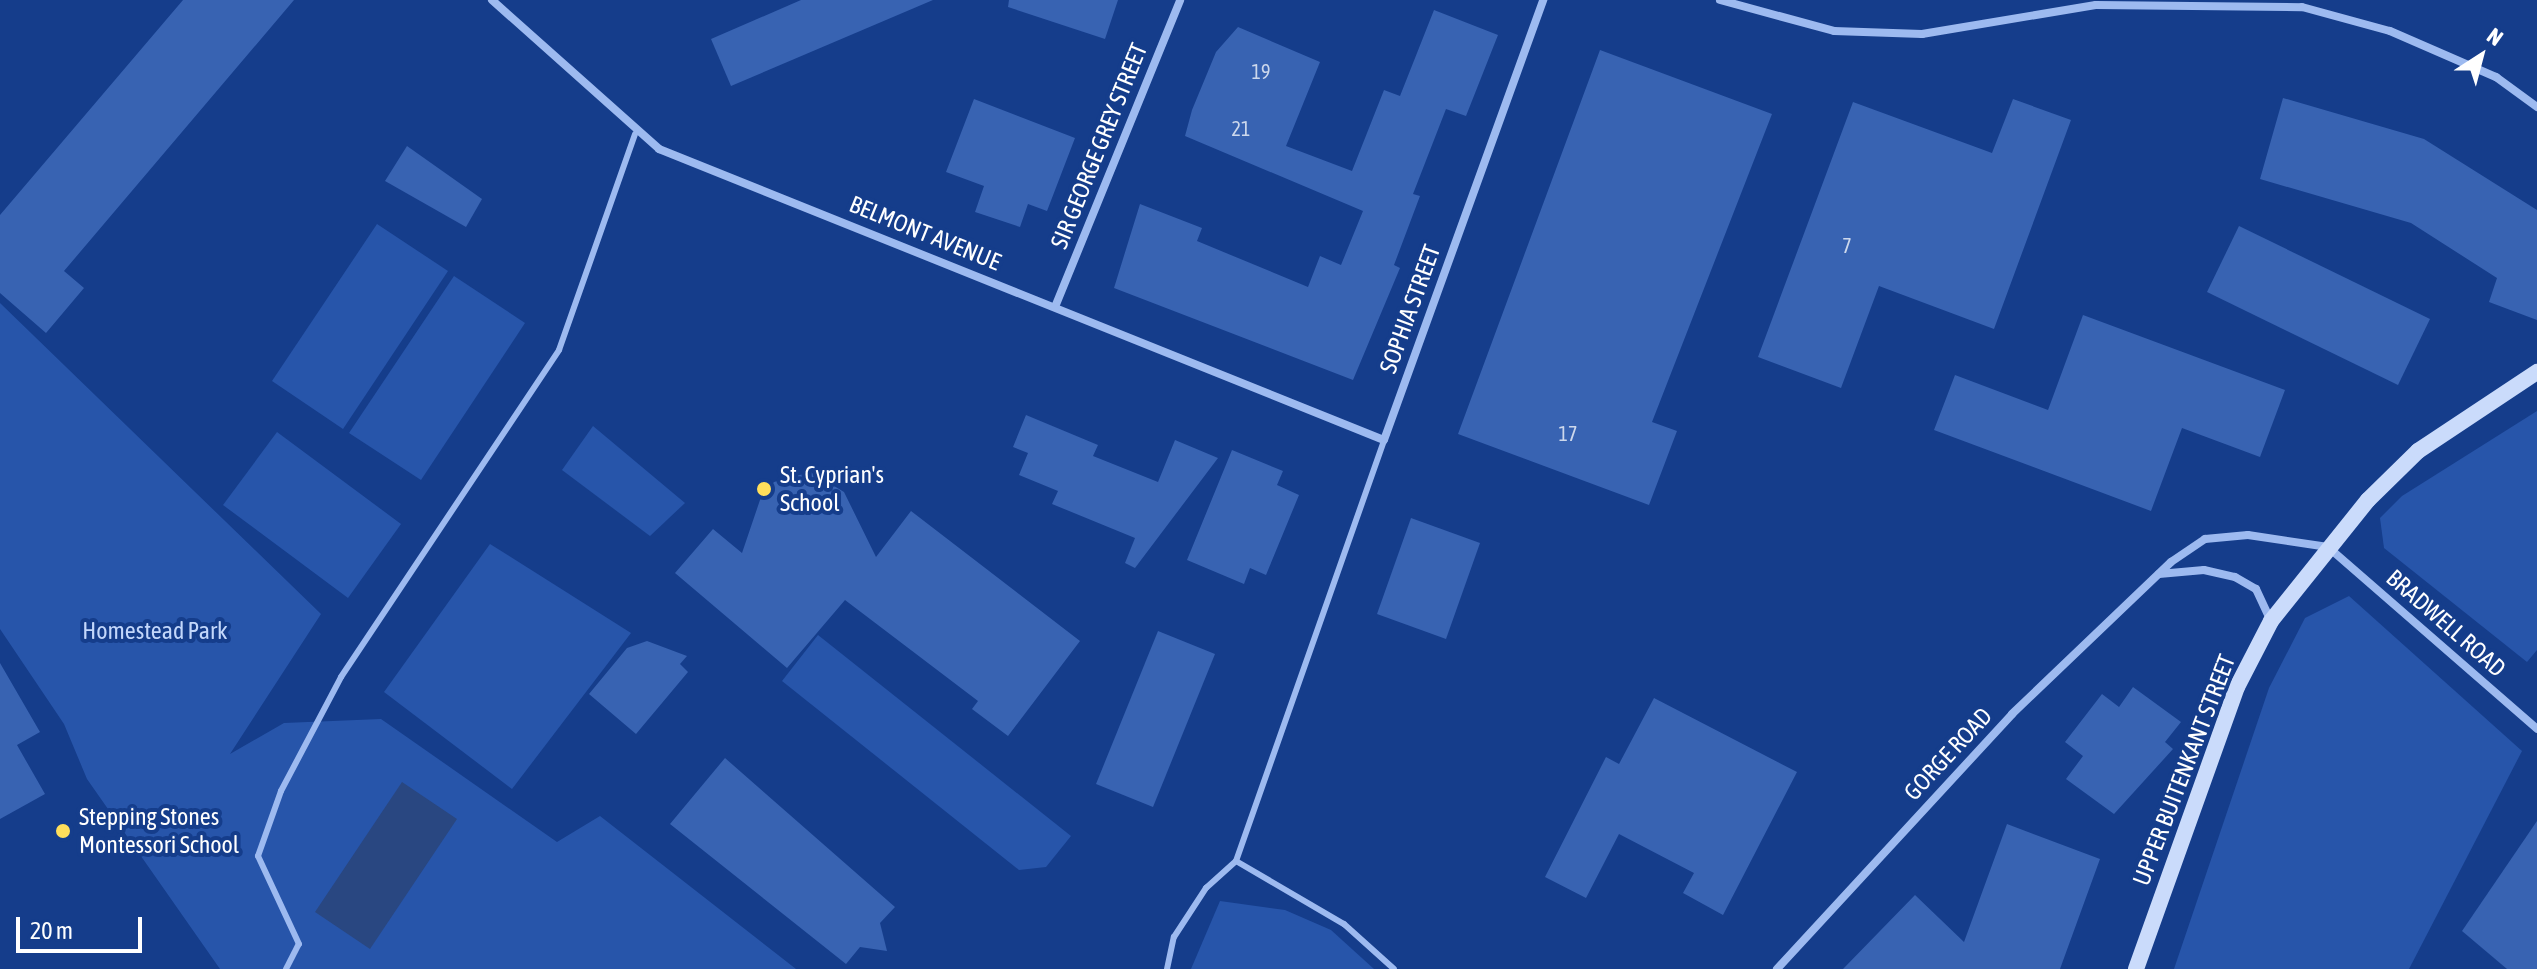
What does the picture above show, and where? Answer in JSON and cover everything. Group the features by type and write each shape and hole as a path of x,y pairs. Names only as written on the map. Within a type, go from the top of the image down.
{"street":[{"name":"BELMONT AVENUE","path":"492,0 635,134 1384,440"},
{"name":"SIR GEORGE GREY STREET","path":"1055,307 1180,0"},
{"name":"SOPHIA STREET","path":"1384,440 1543,0"},
{"path":"1720,0 1834,31 1922,34 2096,5 2302,7 2390,31 2496,77 2537,107"},
{"name":"UPPER BUITENKANT STREET","path":"2136,969 2237,687 2271,621 2328,547 2418,451 2537,372"},
{"name":"GORGE ROAD","path":"1777,969 2012,714 2158,574 2216,536 2328,547"},
{"name":"BRADWELL ROAD","path":"2328,547 2537,729"},
{"path":"2158,574 2204,570 2235,577 2256,589 2271,621"}],"lane":[{"path":"286,969 299,944 258,856 281,791 341,677 559,350 635,134"},
{"name":"SOPHIA STREET","path":"1236,861 1384,440"},
{"path":"1167,969 1174,937 1206,888 1236,861 1344,924 1394,969"}],"green space":[{"path":"377,224 448,271 343,429 272,381"},
{"path":"454,276 525,323 421,480 349,433"},
{"name":"Homestead Park","path":"0,303 321,614 230,754 284,723 381,719 557,842 600,816 796,969 220,969 87,779 64,724 0,629"},
{"path":"2537,411 2537,650 2527,662 2384,548 2380,518 2402,496"},
{"path":"593,426 685,503 650,536 562,470"},
{"path":"277,432 401,524 348,598 223,505"},
{"path":"490,544 631,633 512,789 384,692"},
{"path":"2349,596 2522,751 2409,969 2174,969 2269,688 2305,618"},
{"path":"818,635 1071,836 1046,867 1019,870 782,681"},
{"path":"1220,901 1285,910 1331,930 1374,969 1191,969"}],"shaded area":[{"path":"402,782 457,819 370,949 315,912"}],"building":[{"path":"183,0 294,0 64,271 84,288 46,333 0,293 0,215"},
{"path":"801,0 933,0 731,86 711,39"},
{"path":"1009,0 1118,0 1105,39 1008,7"},
{"path":"1434,10 1498,35 1466,116 1446,109 1413,194 1420,196 1394,265 1400,268 1353,380 1114,288 1140,204 1202,228 1197,241 1308,287 1320,256 1341,265 1363,211 1185,136 1192,110 1216,52 1238,27 1320,62 1286,146 1352,171 1384,90 1400,96"},
{"path":"1600,50 1772,114 1652,422 1677,431 1649,505 1458,434"},
{"path":"2283,98 2424,139 2537,210 2537,320 2489,302 2497,278 2411,223 2260,179"},
{"path":"974,99 1075,138 1047,211 1028,204 1020,227 975,212 984,186 946,172"},
{"path":"2013,99 2071,120 1994,329 1879,286 1841,388 1758,357 1853,102 1992,153"},
{"path":"407,146 482,199 466,227 385,181"},
{"path":"2239,226 2430,319 2398,385 2207,292"},
{"path":"2083,315 2285,390 2260,457 2182,428 2151,511 1934,430 1955,375 2048,410"},
{"path":"1026,415 1098,445 1093,456 1158,482 1175,440 1218,458 1135,568 1125,563 1135,538 1052,504 1058,491 1019,475 1028,453 1013,447"},
{"path":"1232,450 1283,471 1277,485 1299,495 1266,575 1250,568 1244,584 1187,560"},
{"path":"811,472 844,492 876,557 911,511 1080,641 1008,736 972,709 978,701 845,600 787,668 675,573 713,529 742,553 761,497 774,482"},
{"path":"1411,518 1480,543 1446,639 1377,614"},
{"path":"1158,631 1215,654 1153,807 1096,784"},
{"path":"647,641 687,656 680,664 688,672 636,734 589,694 627,648"},
{"path":"0,663 40,732 17,745 45,794 0,819"},
{"path":"2133,687 2181,722 2165,742 2173,749 2114,814 2066,779 2083,756 2065,742 2102,694 2119,707"},
{"path":"1654,698 1797,772 1723,915 1683,893 1694,873 1619,834 1586,898 1545,877 1606,757 1619,764"},
{"path":"725,758 895,907 880,923 887,951 860,947 846,964 670,824"},
{"path":"2537,821 2537,969 2507,969 2462,931"},
{"path":"2007,824 2100,859 2060,969 1843,969 1915,895 1964,942"}],"place":[{"name":"St. Cyprian's School","path":"764,489"},
{"name":"Stepping Stones Montessori School","path":"63,831"}]}
